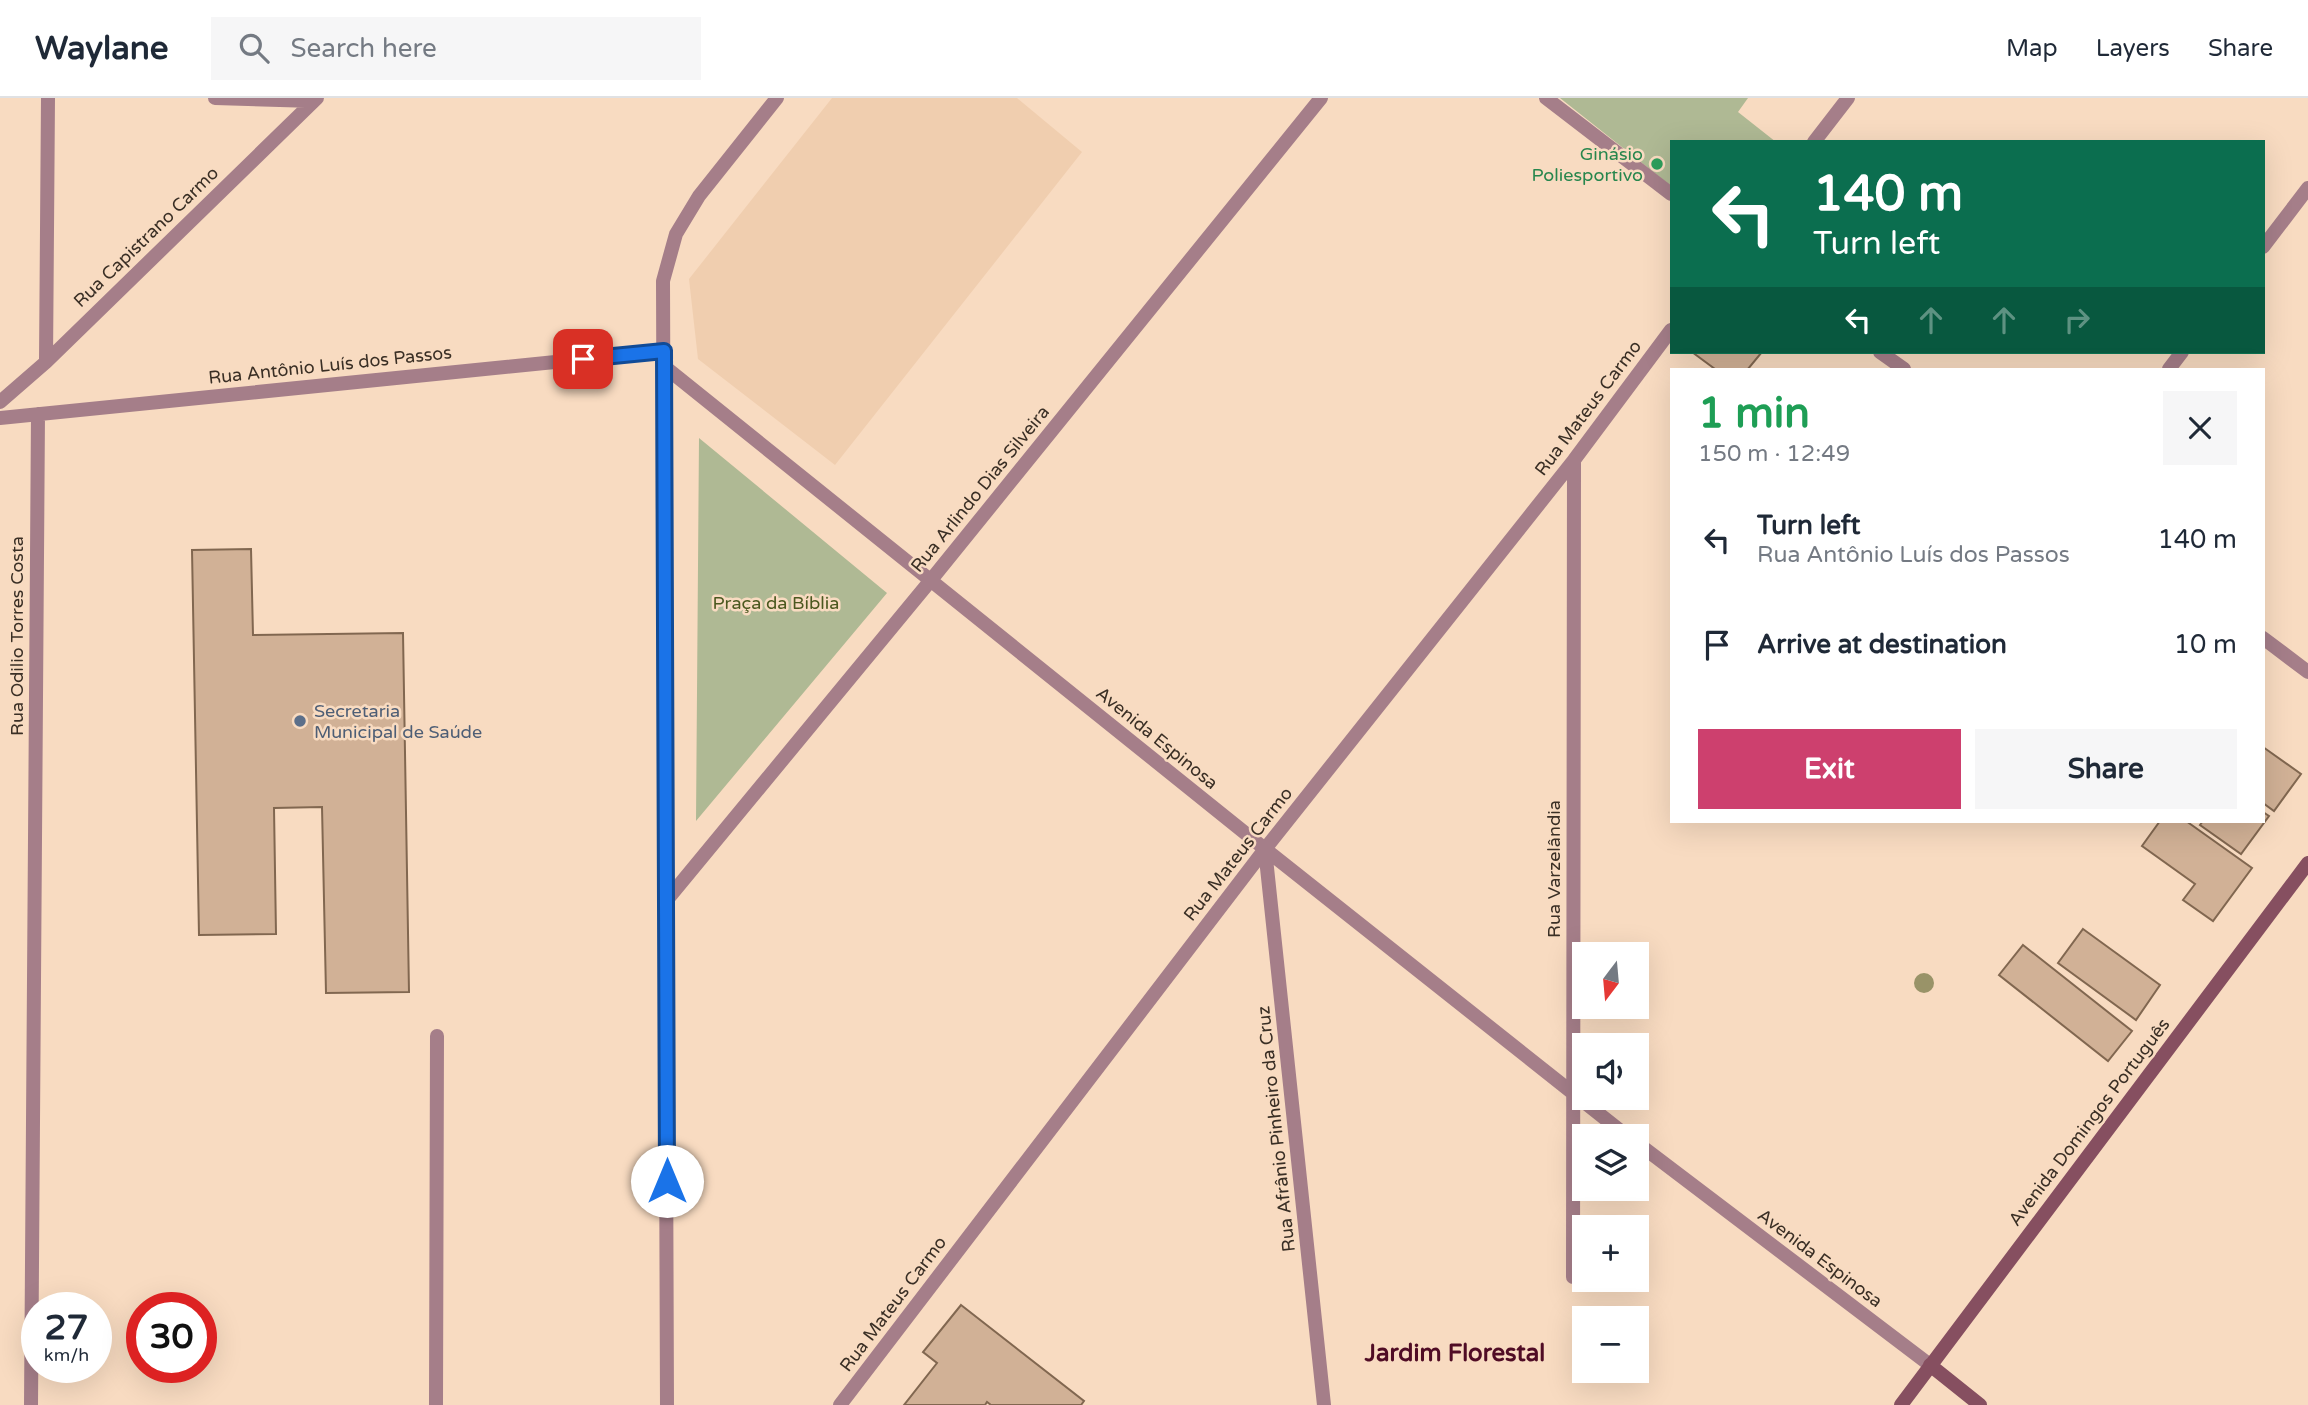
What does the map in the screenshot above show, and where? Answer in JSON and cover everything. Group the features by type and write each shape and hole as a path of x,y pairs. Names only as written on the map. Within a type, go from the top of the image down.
{"main road":[{"name":"Avenida Domingos Português","path":"1901,1405 2308,863"},
{"name":"Avenida Espinosa","path":"1930,1365 1980,1405"}],"street":[{"path":"46,362 48,98"},
{"path":"215,98 316,100"},
{"path":"667,1405 663,281 676,234 699,196 777,98"},
{"name":"Rua Arlindo Dias Silveira","path":"666,901 931,580 1321,98"},
{"path":"1546,98 1670,193"},
{"path":"1816,140 1848,98"},
{"name":"Rua Capistrano Carmo","path":"0,402 46,362 316,100"},
{"path":"2265,244 2308,188"},
{"name":"Rua Mateus Carmo","path":"840,1405 1265,849 1574,460 1670,331"},
{"name":"Rua Antônio Luís dos Passos","path":"0,418 664,351"},
{"path":"1883,354 1903,368"},
{"path":"2170,368 2180,354"},
{"name":"Avenida Espinosa","path":"665,367 1572,1093"},
{"name":"Rua Odilio Torres Costa","path":"30,1405 38,414"},
{"name":"Rua Varzelândia","path":"1573,1033 1574,460"},
{"path":"2265,640 2308,672"},
{"name":"Rua Afrânio Pinheiro da Cruz","path":"1265,849 1324,1405"},
{"path":"436,1405 438,1036"},
{"name":"Rua Varzelândia","path":"1573,1110 1573,1215"},
{"name":"Avenida Espinosa","path":"1594,1110 1612,1124"},
{"name":"Avenida Espinosa","path":"1649,1152 1930,1365"}],"shaded area":[{"path":"832,98 1017,98 1082,152 835,465 698,359 689,279"}],"green space":[{"name":"Ginásio Poliesportivo","path":"1560,98 1748,98 1738,112 1773,140 1670,140 1670,185"},
{"name":"Praça da Bíblia","path":"699,438 887,593 696,821"}],"building":[{"path":"1695,354 1760,354 1749,368 1714,368"},
{"name":"Secretaria Municipal de Saúde","path":"251,549 253,635 403,633 409,992 326,993 322,807 274,808 276,934 199,935 192,550"},
{"path":"2265,748 2301,774 2274,811 2265,804"},
{"path":"2159,823 2189,823 2252,868 2213,921 2183,900 2195,884 2142,846"},
{"path":"2202,823 2264,823 2241,854 2200,825"},
{"path":"2083,929 2160,985 2136,1020 2058,963"},
{"path":"2023,945 2132,1031 2108,1061 1999,975"},
{"path":"961,1305 1084,1401 1081,1405 991,1405 987,1402 985,1405 904,1405 937,1363 923,1352"}],"place":[{"name":"Ginásio Poliesportivo","path":"1657,164"},
{"name":"Secretaria Municipal de Saúde","path":"300,721"}],"district":[{"name":"Jardim Florestal","path":"1455,1353"}],"route":[{"path":"583,359 664,351 667,1181"}]}
